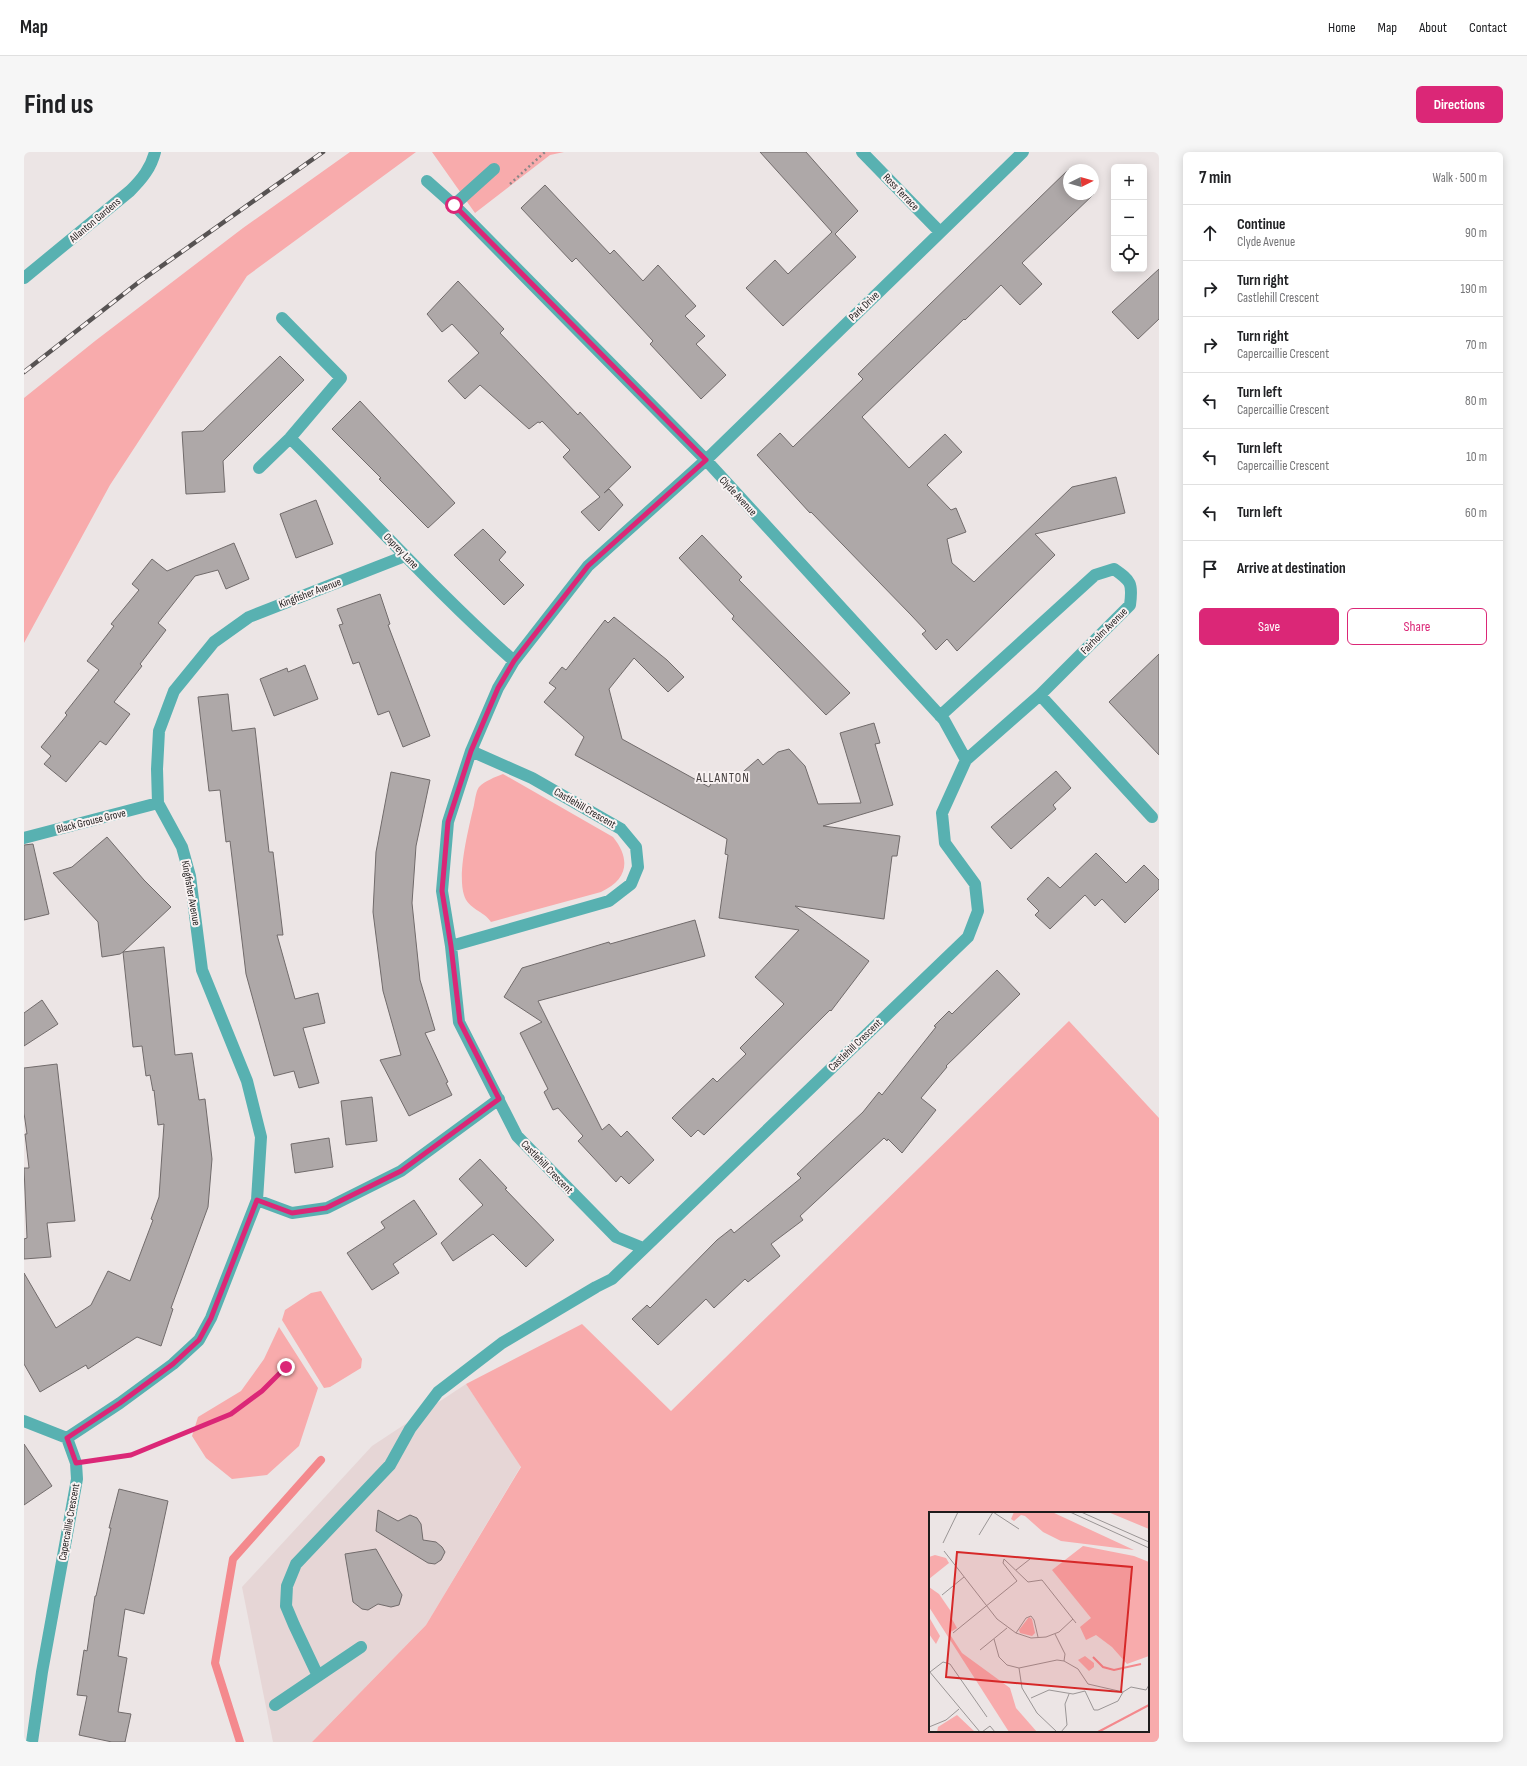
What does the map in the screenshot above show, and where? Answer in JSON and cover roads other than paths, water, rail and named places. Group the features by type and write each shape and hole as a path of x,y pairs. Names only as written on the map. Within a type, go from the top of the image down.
{"street":[{"name":"Allanton Gardens","path":"24,278 130,191 143,178 150,166 155,152"},
{"name":"Ross Terrace","path":"862,152 940,232"},
{"name":"Park Drive","path":"706,460 1023,152"},
{"path":"454,205 494,169"},
{"name":"Clyde Avenue","path":"427,181 454,205 706,460 940,716 966,760"},
{"path":"259,468 290,438 341,378 282,318"},
{"name":"Osprey Lane","path":"290,438 358,504 405,556 482,632 514,661"},
{"name":"Castlehill Crescent","path":"643,1248 616,1238 517,1136 460,1022 451,946 442,891 448,822 471,751 498,688 514,661 588,566 706,460"},
{"name":"Kingfisher Avenue","path":"257,1200 261,1137 247,1081 202,970 190,876 182,847 158,803 157,769 159,731 174,691 214,642 248,617 405,556"},
{"name":"Fairholm Avenue","path":"940,716 1095,575 1114,569 1128,579 1132,592 1130,605 1040,695 966,760"},
{"path":"1040,695 1152,817"},
{"name":"Castlehill Crescent","path":"451,946 609,902 632,884 638,867 636,847 621,829 532,778 471,751"},
{"name":"Castlehill Crescent","path":"318,1676 286,1606 287,1586 296,1564 390,1465 410,1429 438,1392 502,1344 596,1287 612,1279 968,937 978,911 975,884 945,844 942,813 966,760"},
{"name":"Black Grouse Grove","path":"24,838 158,803"},
{"path":"24,1421 67,1438 120,1403 173,1364 199,1340 211,1318 257,1200 292,1213 326,1208 401,1171 499,1099"},
{"name":"Capercaillie Crescent","path":"32,1742 42,1672 77,1479 76,1463 67,1438"},
{"path":"276,1705 361,1647"}],"waterway":[{"path":"240,1742 215,1663 233,1559 321,1460"}],"railway":[{"path":"24,372 139,282 323,152"}],"district":[{"name":"ALLANTON","path":"723,778"}]}
